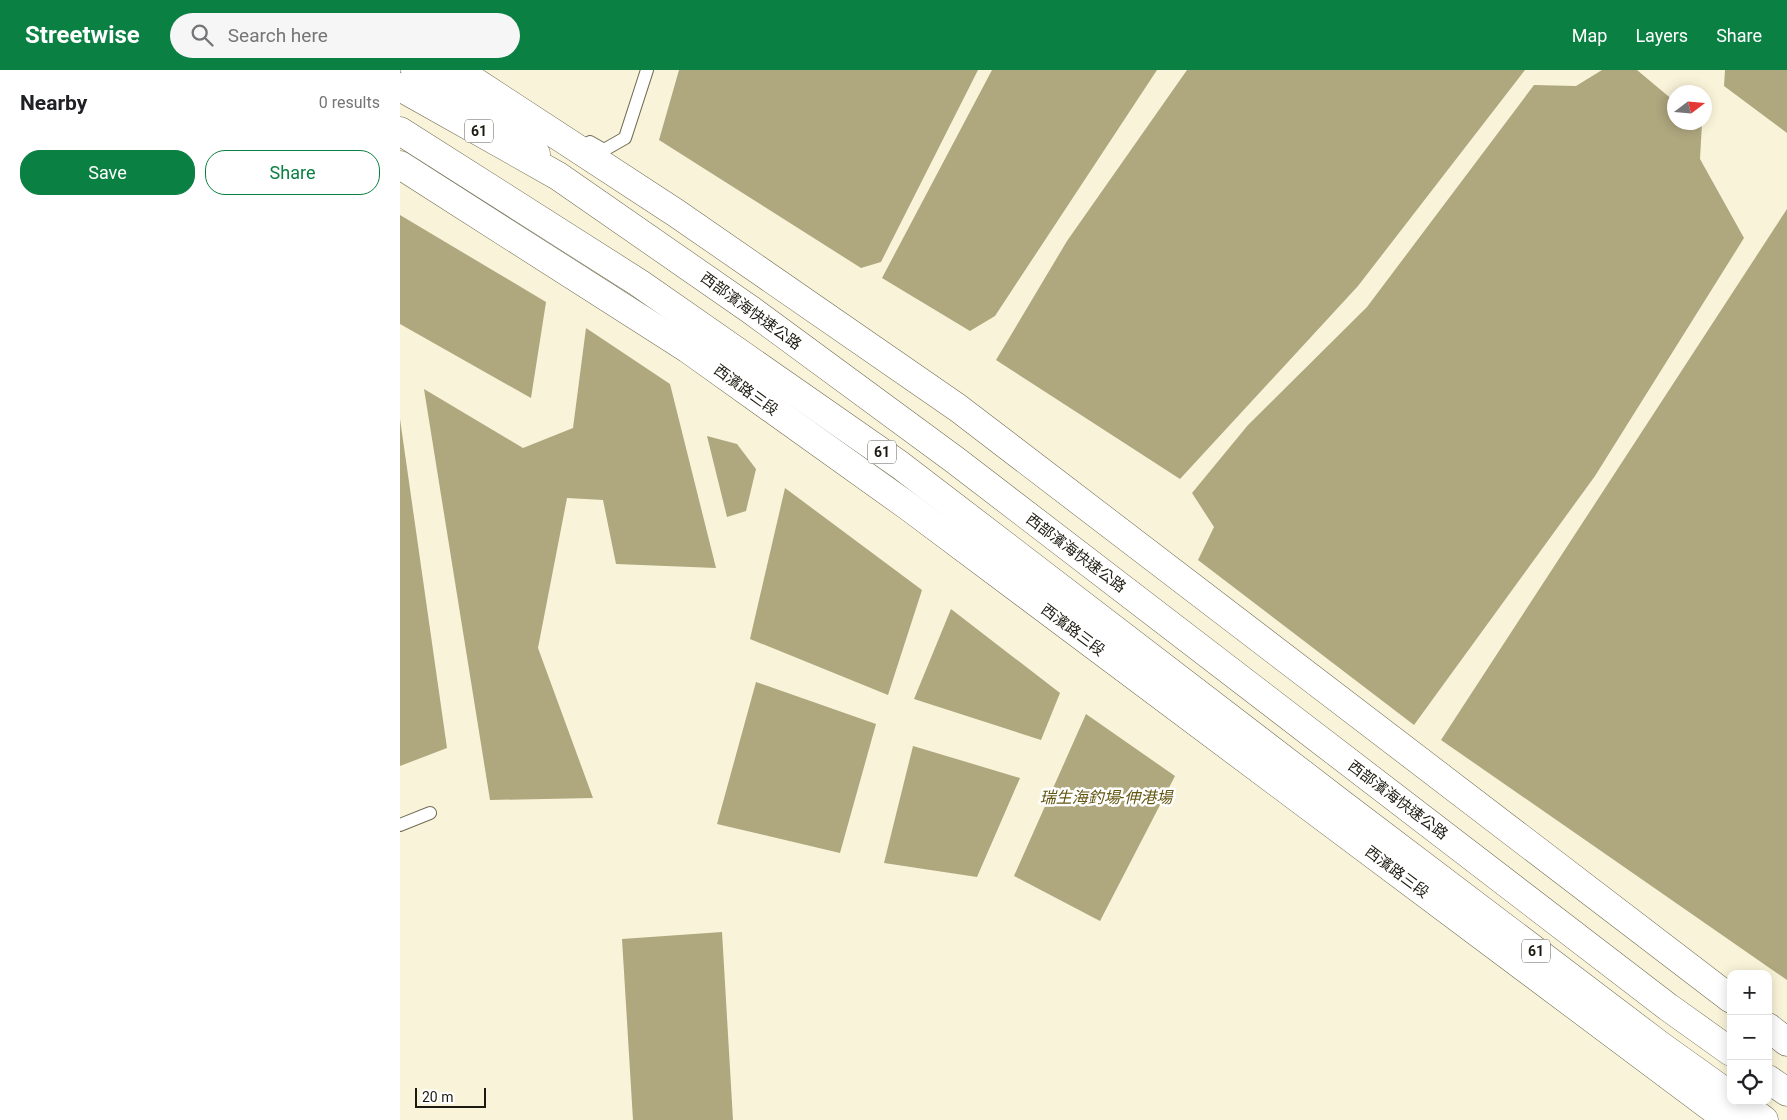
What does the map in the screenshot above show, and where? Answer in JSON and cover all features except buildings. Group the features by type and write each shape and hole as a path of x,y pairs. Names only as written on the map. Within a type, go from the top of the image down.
{"main road":[{"path":"415,70 505,122 558,176"},
{"path":"454,70 676,213 958,408 1727,996"},
{"name":"西部濱海快速公路","path":"400,86 558,176 751,310 955,460 1668,1007 1727,1049"},
{"name":"61","path":"400,131 639,283 900,465 1342,804 1727,1093"},
{"name":"西濱路三段","path":"400,165 688,349 885,490 1728,1120"},
{"path":"1772,1030 1787,1042"},
{"path":"1772,1081 1787,1092"},
{"path":"1743,1105 1764,1120"}],"lane":[{"path":"476,70 604,150 625,138 647,70"},
{"path":"400,825 430,813"}],"water":[{"path":"679,70 978,70 881,262 861,268 659,140"},
{"path":"992,70 1157,70 995,316 970,331 882,278"},
{"path":"1187,70 1525,70 1358,286 1180,479 996,360 1067,241"},
{"path":"1602,70 1637,70 1667,95 1667,130 1702,130 1700,159 1744,238 1595,476 1414,725 1198,560 1214,527 1192,493 1248,425 1367,307 1534,85 1576,86"},
{"path":"1725,70 1787,70 1787,133 1724,86"},
{"path":"1787,209 1787,980 1441,740"},
{"path":"400,215 546,302 531,398 400,324"},
{"path":"586,328 670,384 716,568 616,564 603,500 567,498 538,648 593,798 490,800 424,389 523,448 573,428"},
{"path":"400,419 447,748 400,766"},
{"path":"707,436 737,444 756,469 746,511 727,517"},
{"path":"785,488 922,590 888,695 750,639"},
{"path":"951,609 1060,693 1041,740 914,699"},
{"path":"756,682 876,724 840,853 717,824"},
{"name":"瑞生海釣場-伸港場","path":"1086,714 1175,776 1100,921 1014,876"},
{"path":"913,746 1020,778 977,877 884,863"},
{"path":"722,932 733,1120 633,1120 622,939"}]}
